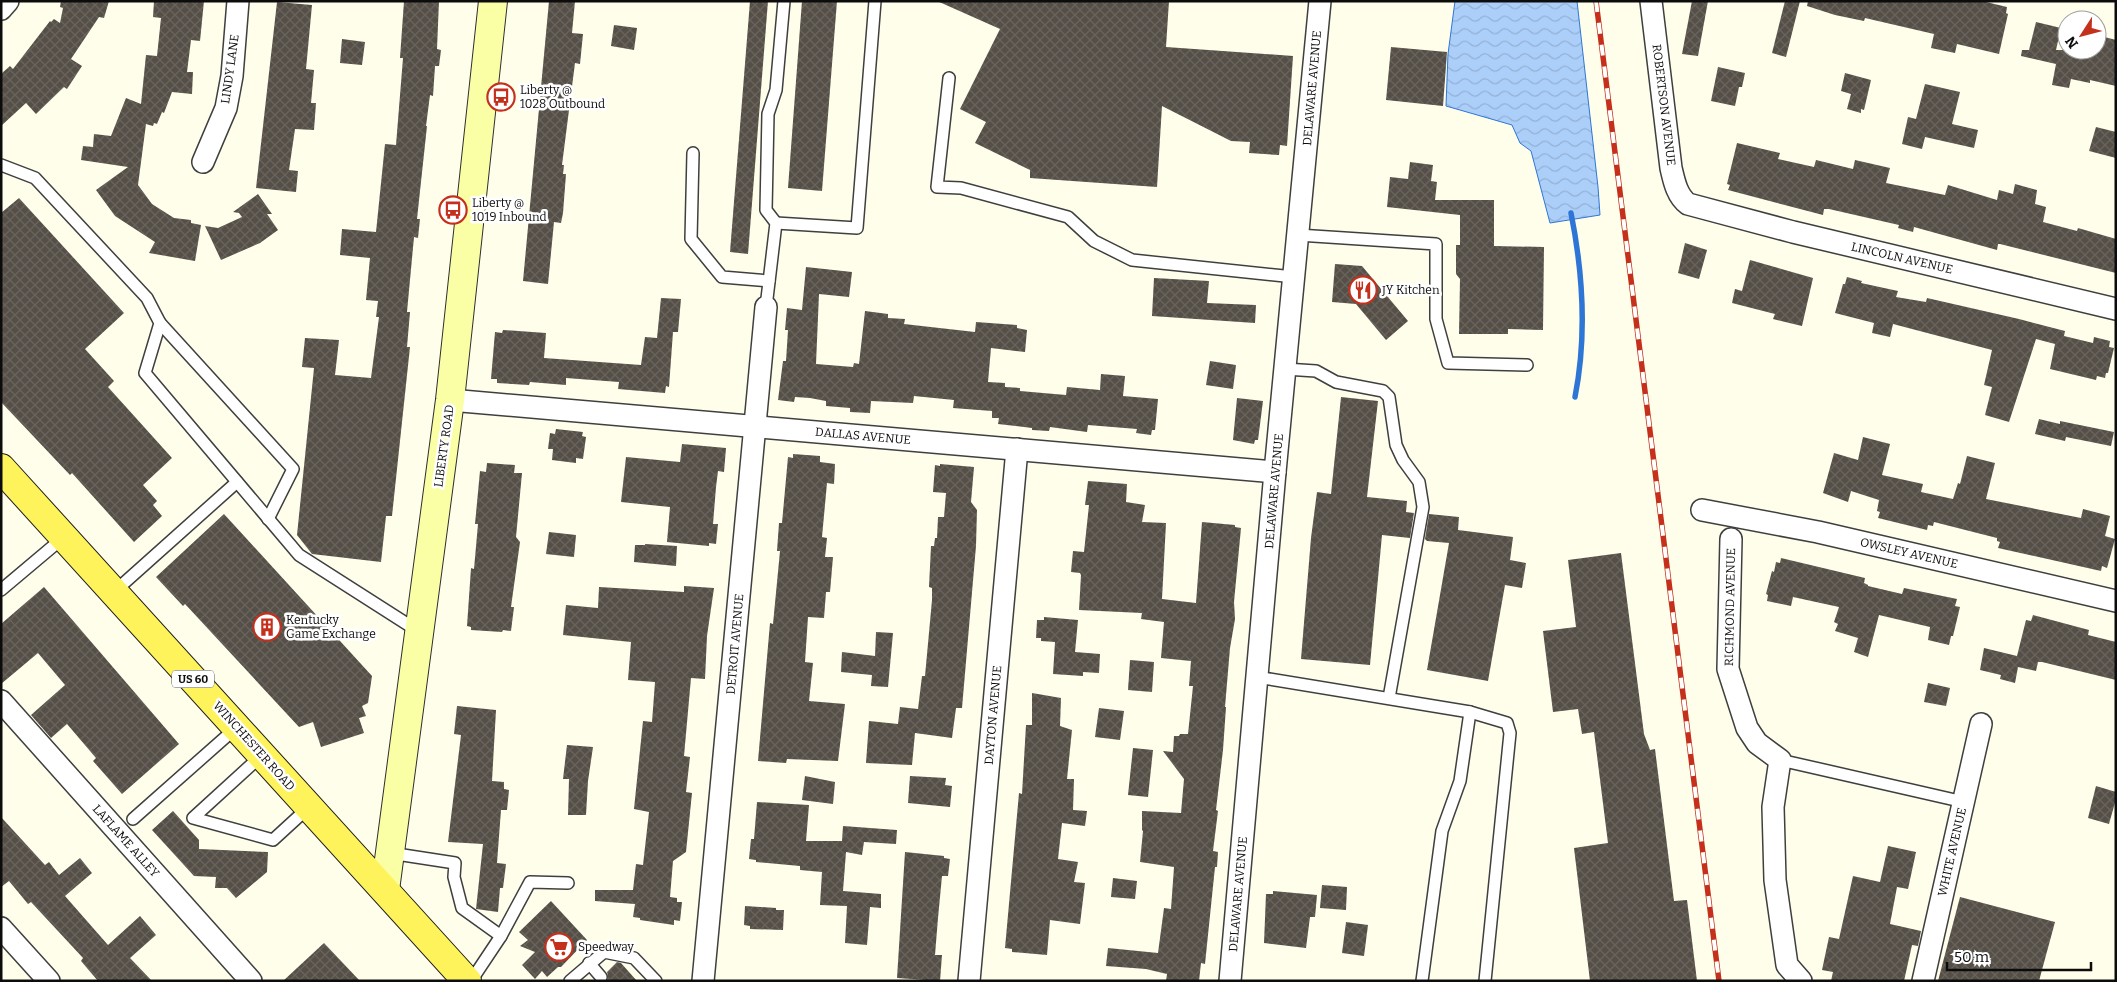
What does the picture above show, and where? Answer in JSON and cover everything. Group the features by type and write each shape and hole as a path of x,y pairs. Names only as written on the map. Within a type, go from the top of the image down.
{"main road":[{"name":"LIBERTY ROAD","path":"385,890 450,400 493,1"},
{"name":"WINCHESTER ROAD","path":"1,468 469,981"}],"street":[{"path":"1,9 8,1"},
{"name":"LINDY LANE","path":"203,162 226,108 232,76 238,1"},
{"name":"DELAWARE AVENUE","path":"1230,981 1275,472 1320,1"},
{"name":"ROBERTSON AVENUE","path":"1651,1 1671,168 1676,189 1688,204"},
{"name":"LINCOLN AVENUE","path":"1688,204 1793,232 2116,309"},
{"name":"DETROIT AVENUE","path":"703,981 766,307"},
{"name":"DALLAS AVENUE","path":"450,400 1275,472"},
{"name":"DAYTON AVENUE","path":"969,981 1017,449"},
{"name":"OWSLEY AVENUE","path":"1702,510 1818,532 2116,601"},
{"name":"RICHMOND AVENUE","path":"1731,539 1728,669 1747,728 1757,744 1780,760"},
{"name":"LAFLAME ALLEY","path":"1,701 252,981"},
{"name":"WHITE AVENUE","path":"1923,981 1981,724"},
{"path":"1780,760 1773,807 1775,880 1787,965 1801,981"},
{"path":"1,928 49,981"}],"lane":[{"path":"766,307 776,223 766,210 768,114 776,90 784,1"},
{"path":"776,223 857,228 875,1"},
{"path":"949,78 937,186 961,188 1068,217 1094,241 1132,260 1294,278"},
{"path":"693,153 691,239 722,277 770,280"},
{"path":"2,167 35,178 148,298 160,323 293,469 268,519"},
{"path":"1298,235 1436,244 1436,319 1448,363 1527,365"},
{"path":"160,323 144,373 299,555 419,632"},
{"path":"1285,369 1316,371 1336,382 1383,391 1389,397 1396,445 1403,460 1419,482 1423,507 1390,698"},
{"path":"114,592 238,482"},
{"path":"1,590 64,536"},
{"path":"1257,677 1470,712 1507,723 1510,733 1485,981"},
{"path":"1422,981 1442,831 1460,781 1470,712"},
{"path":"133,819 237,727"},
{"path":"262,755 193,818 273,840 309,807"},
{"path":"1780,760 1964,802"},
{"path":"390,853 455,863 454,877 462,908 501,936"},
{"path":"469,981 501,936 530,882 568,883"},
{"path":"570,981 604,952 634,958 656,981"},
{"path":"589,963 601,977"}],"water":[{"path":"1455,1 1577,1 1600,215 1550,223 1531,151 1520,143 1512,125 1446,106 1448,54"}],"building":[{"path":"61,1 109,1 104,18 99,17 71,59 82,66 67,89 64,87 36,114 26,103 1,126 1,74 10,66 13,69 50,21 54,19 60,23 63,8 60,7"},
{"path":"154,1 204,1 200,41 191,40 187,72 193,72 192,94 172,92 164,113 162,112 157,124 154,123 153,126 146,124 138,185 152,204 174,218 191,220 191,223 201,225 195,261 149,253 155,242 115,216 96,190 128,167 81,160 83,146 93,147 94,134 111,136 126,98 141,104 146,55 157,56 161,18 153,17"},
{"path":"404,1 439,1 437,49 441,50 439,66 435,66 433,96 430,95 426,126 417,219 420,219 418,238 414,237 407,312 410,312 407,347 410,347 392,516 386,516 381,562 312,554 297,535 314,368 302,367 305,338 339,340 335,375 371,378 379,317 376,317 378,301 366,300 370,258 340,255 342,229 376,232 385,144 396,145 403,58 400,58"},
{"path":"549,1 575,1 572,33 583,34 580,64 575,63 562,165 564,165 563,174 566,174 563,213 561,223 554,222 548,284 523,281"},
{"path":"750,1 768,1 748,254 730,252"},
{"path":"802,1 837,1 822,191 788,188"},
{"path":"937,1 1169,1 1166,47 1293,56 1287,146 1280,145 1279,155 1249,153 1250,142 1231,141 1162,106 1157,187 1030,178 1030,170 975,143 986,122 960,109 1000,29"},
{"path":"1692,1 1708,1 1698,56 1682,54"},
{"path":"1785,1 1800,1 1786,57 1772,53"},
{"path":"1808,1 1982,1 2007,7 2006,13 2008,14 1999,54 1957,44 1955,53 1931,48 1934,34 1865,18 1864,21 1835,15 1807,6"},
{"path":"277,2 312,5 306,69 314,70 311,103 316,103 314,130 295,129 289,170 298,171 296,192 256,188"},
{"path":"2036,22 2057,27 2057,60 2107,60 2107,38 2116,40 2116,86 2090,80 2090,83 2071,79 2069,88 2052,85 2056,64 2021,56 2022,50 2029,50"},
{"path":"614,25 637,28 634,50 611,46"},
{"path":"342,39 365,42 362,65 340,63"},
{"path":"1391,47 1447,52 1443,106 1386,100"},
{"path":"1718,67 1745,73 1742,87 1739,87 1735,106 1711,101"},
{"path":"1845,73 1871,80 1864,110 1861,109 1861,113 1847,109 1851,94 1841,91"},
{"path":"1925,84 1960,92 1952,124 1978,130 1974,148 1925,137 1922,149 1902,144 1908,117 1916,119"},
{"path":"2096,127 2116,132 2116,158 2089,151"},
{"path":"1737,143 1780,153 1778,159 1814,167 1816,160 1853,169 1855,160 1890,168 1886,183 1945,195 1948,185 1997,200 1999,190 2013,194 2015,184 2037,190 2035,204 2046,207 2043,222 2077,231 2078,228 2116,239 2116,273 2000,244 1998,244 1997,250 1914,227 1913,232 1898,228 1899,225 1829,209 1824,209 1823,215 1728,190 1730,185 1727,184"},
{"path":"1410,162 1433,165 1431,181 1437,182 1435,200 1494,200 1494,246 1544,247 1543,330 1508,329 1508,334 1459,334 1460,279 1456,274 1456,245 1460,245 1460,215 1387,207 1390,177 1408,179"},
{"path":"258,194 272,214 267,214 278,230 260,243 221,260 205,226 218,228 242,217 239,213 233,212"},
{"path":"19,198 124,313 85,349 114,381 108,387 172,458 143,485 157,501 153,505 162,516 134,542 72,473 70,475 1,402 1,213"},
{"path":"1685,243 1707,250 1699,279 1678,273"},
{"path":"1750,260 1813,278 1802,326 1773,319 1775,314 1732,303 1735,289 1742,291"},
{"path":"1335,264 1362,266 1408,321 1386,340 1356,304 1332,302"},
{"path":"806,267 852,272 849,297 819,294 816,364 853,367 854,363 859,364 865,311 888,314 888,318 905,319 904,324 975,332 976,322 1017,325 1017,328 1027,330 1025,352 991,348 988,382 1005,383 1005,387 1020,388 1020,391 1066,395 1067,387 1100,390 1101,374 1125,376 1123,396 1158,399 1155,430 1152,430 1151,435 1136,433 1137,429 1088,425 1087,432 1050,427 1049,431 1032,430 1032,428 998,424 999,418 992,418 992,411 953,408 954,400 914,396 913,403 871,401 870,413 850,412 850,408 826,406 826,401 810,398 795,397 794,402 778,400 783,361 786,361 788,330 785,330 787,308 802,310"},
{"path":"1847,277 1862,281 1861,283 1898,291 1896,297 1926,302 1927,298 2019,319 2065,331 2064,336 2093,343 2094,337 2110,341 2109,347 2114,348 2108,373 2106,373 2105,378 2097,376 2096,380 2050,369 2055,344 2036,339 2009,422 1985,415 1992,387 1984,385 1992,350 1893,324 1890,337 1872,333 1874,323 1835,313 1843,284 1845,284"},
{"path":"1154,278 1209,281 1207,303 1256,305 1255,323 1152,316"},
{"path":"661,298 681,299 678,332 673,332 669,387 666,386 665,393 618,389 619,382 566,378 566,385 530,382 529,385 497,383 497,379 491,379 495,332 502,333 503,330 546,333 544,358 641,365 645,337 657,338"},
{"path":"1210,361 1236,365 1233,389 1206,385"},
{"path":"1341,397 1378,401 1367,497 1407,501 1406,512 1414,513 1410,538 1382,535 1370,665 1301,659 1311,538 1317,492 1331,494"},
{"path":"1237,398 1263,401 1258,440 1255,440 1254,444 1233,440"},
{"path":"2039,419 2060,424 2060,421 2114,432 2111,446 2066,437 2065,441 2035,434"},
{"path":"556,429 583,432 582,436 586,437 583,459 576,458 576,463 552,460 553,449 548,449 550,433 555,434"},
{"path":"1863,437 1890,444 1882,475 1923,484 1921,492 1953,499 1958,483 1960,484 1967,456 1995,463 1986,499 2081,518 2083,509 2110,516 2105,536 2115,539 2107,568 2102,566 2101,571 1998,548 2000,542 1997,541 1997,538 1934,522 1933,526 1928,525 1927,530 1878,518 1880,512 1877,511 1879,500 1851,491 1848,502 1823,493 1834,453 1858,460"},
{"path":"682,444 726,448 724,472 718,471 716,487 713,524 718,524 716,544 709,543 709,546 667,542 670,507 621,502 626,457 680,462"},
{"path":"793,454 820,456 820,462 835,464 834,484 827,483 822,537 827,538 825,557 833,557 830,592 826,592 824,618 808,617 805,662 813,663 809,701 845,704 838,761 787,759 786,763 758,761 770,623 773,624 780,551 777,551 779,523 782,523 788,457 793,458"},
{"path":"487,463 515,465 514,473 522,473 516,537 520,542 511,607 514,607 511,631 471,630 471,627 467,626 471,568 474,569 478,524 475,524 480,471 486,472"},
{"path":"940,464 974,467 971,502 977,510 976,546 962,708 956,708 952,738 915,733 912,765 866,763 869,721 898,724 900,707 918,709 922,676 925,676 932,600 932,588 929,587 931,546 934,546 935,538 937,538 938,517 944,517 946,493 933,492 935,465 940,466"},
{"path":"1088,481 1127,484 1126,502 1145,505 1142,522 1166,523 1162,599 1196,603 1202,522 1235,525 1235,527 1241,528 1234,602 1235,619 1230,648 1223,750 1216,810 1218,811 1213,851 1218,852 1217,867 1215,867 1205,964 1201,963 1199,981 1166,981 1167,974 1146,969 1106,966 1108,948 1158,953 1164,908 1171,909 1174,867 1140,862 1143,831 1142,811 1181,813 1184,779 1163,751 1173,752 1174,736 1188,734 1193,686 1189,686 1191,661 1161,658 1164,622 1141,619 1142,613 1079,610 1081,575 1080,573 1071,572 1073,551 1084,552 1089,505 1085,505"},
{"path":"224,514 372,676 368,703 362,706 366,716 359,718 364,733 321,747 313,722 299,727 185,604 183,606 156,577"},
{"path":"1429,514 1459,517 1458,530 1513,537 1510,560 1526,563 1522,588 1505,585 1488,681 1427,670 1449,543 1427,541 1425,539"},
{"path":"549,532 576,535 574,557 546,554"},
{"path":"635,545 677,546 676,566 634,562"},
{"path":"1621,553 1644,734 1650,750 1655,749 1674,901 1687,900 1697,981 1590,981 1574,848 1608,843 1594,732 1582,734 1578,709 1553,712 1543,631 1576,627 1568,560"},
{"path":"1781,558 1865,578 1864,583 1868,586 1902,594 1904,588 1957,599 1955,606 1960,607 1949,645 1928,640 1930,627 1879,615 1868,657 1854,652 1858,638 1835,631 1838,624 1834,622 1839,607 1793,597 1791,606 1767,601 1768,595 1766,594 1772,571 1774,572 1776,562 1780,563"},
{"path":"684,586 714,588 707,636 705,679 691,678 684,756 690,757 686,792 692,793 686,852 673,861 670,897 677,898 677,902 682,902 680,921 674,920 674,925 640,920 640,918 633,917 635,904 595,901 595,890 633,890 636,864 643,865 649,812 634,809 643,721 652,722 655,682 628,680 631,642 563,635 566,605 598,608 599,587 684,592"},
{"path":"44,587 179,744 122,794 93,761 96,758 67,724 51,738 31,715 65,685 38,653 1,684 1,624"},
{"path":"2033,615 2089,630 2088,635 2116,642 2116,680 2042,662 2038,662 2036,671 2018,667 2015,683 2000,679 2001,675 1980,670 1984,648 2017,656 2026,620 2031,621"},
{"path":"1044,617 1078,620 1075,652 1100,654 1099,673 1083,672 1083,676 1053,674 1055,642 1041,641 1041,638 1036,638 1037,620 1044,620"},
{"path":"876,632 893,633 888,687 871,686 872,675 841,672 842,652 875,656"},
{"path":"1130,660 1154,662 1152,692 1128,690"},
{"path":"1928,683 1950,688 1946,706 1924,702"},
{"path":"1032,693 1061,698 1060,726 1072,730 1067,779 1074,779 1073,810 1087,811 1085,826 1062,823 1058,859 1078,862 1074,882 1085,883 1080,924 1050,920 1047,955 1012,952 1012,949 1005,948 1019,793 1022,794 1026,725 1032,725"},
{"path":"457,706 496,710 492,781 504,782 504,789 509,790 507,810 501,810 497,863 506,864 503,888 500,888 498,912 476,909 483,844 448,842 461,735 454,734"},
{"path":"1099,708 1124,711 1120,740 1095,737"},
{"path":"567,745 593,747 586,815 568,815 569,779 563,779"},
{"path":"1133,748 1153,750 1148,797 1128,795"},
{"path":"805,776 835,782 833,804 802,800"},
{"path":"910,776 946,778 945,785 952,786 950,807 908,803"},
{"path":"2096,786 2116,792 2109,824 2088,818"},
{"path":"757,802 809,805 806,841 842,841 843,826 897,830 896,844 864,842 862,855 846,852 843,891 881,894 881,908 870,907 867,945 845,943 847,906 820,905 822,872 800,870 800,866 756,862 756,860 749,859 751,839 754,839"},
{"path":"173,811 199,840 199,849 268,852 267,872 236,898 227,888 215,888 216,877 194,876 152,830"},
{"path":"1,817 45,865 49,862 59,875 80,858 92,873 65,896 108,945 140,916 156,935 130,958 152,981 98,981 81,961 83,958 31,902 28,904 9,881 1,887"},
{"path":"1888,846 1916,852 1908,889 1897,887 1890,924 1921,931 1918,946 1912,945 1904,981 1831,981 1833,972 1822,970 1829,937 1839,939 1853,876 1880,882"},
{"path":"905,852 944,856 944,858 950,859 948,876 942,876 938,918 935,955 942,955 940,981 897,978"},
{"path":"1113,878 1137,881 1135,899 1111,897"},
{"path":"1322,885 1347,887 1346,910 1320,908"},
{"path":"1273,891 1317,895 1315,917 1310,917 1306,948 1264,943 1266,894 1273,894"},
{"path":"1960,897 2055,922 2039,981 1938,981"},
{"path":"551,901 587,940 561,967 558,967 547,977 542,971 535,979 522,965 535,952 520,946 528,940 519,932"},
{"path":"745,906 784,910 783,930 750,929 750,926 744,925"},
{"path":"1346,922 1368,925 1364,956 1342,953"},
{"path":"324,943 360,981 283,981"},
{"path":"617,962 621,963 637,981 607,981 607,972"}],"waterway":[{"path":"1571,213 1581,282 1582,305 1581,351 1575,397"}],"railway":[{"path":"1596,1 1719,981"}],"place":[{"name":"Liberty @ 1028 Outbound","path":"501,97"},
{"name":"Liberty @ 1019 Inbound","path":"453,210"},
{"name":"JY Kitchen","path":"1363,290"},
{"name":"Kentucky Game Exchange","path":"267,627"},
{"name":"Speedway","path":"559,947"}]}
